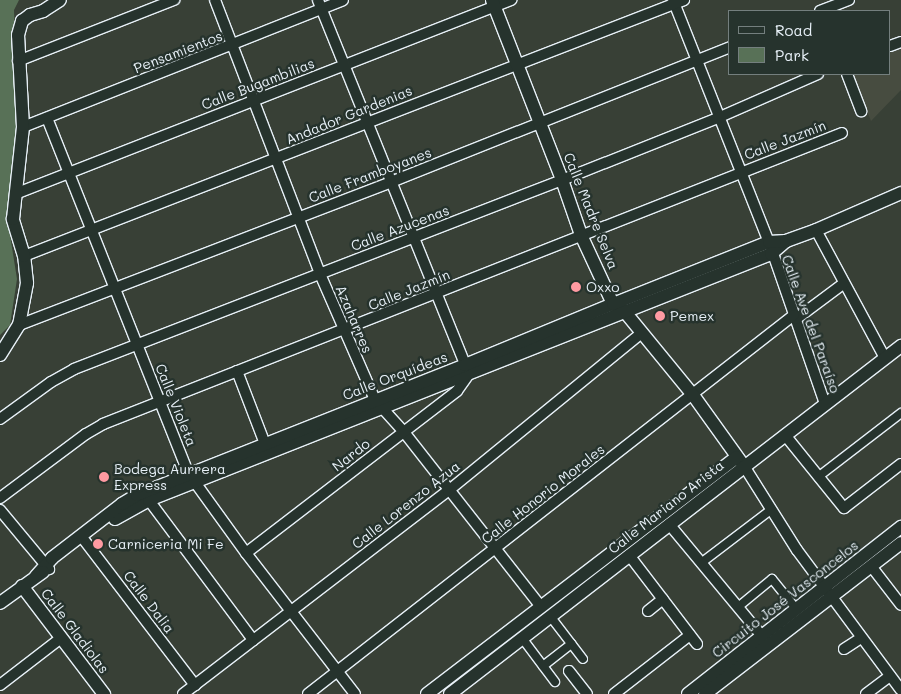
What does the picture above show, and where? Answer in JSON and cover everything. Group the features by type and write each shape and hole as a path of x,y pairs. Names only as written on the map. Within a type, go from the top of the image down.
{"street":[{"path":"0,355 19,325 27,283 24,256 13,219 23,127 18,35 22,21 30,15 44,11 60,0"},
{"path":"18,62 174,0"},
{"name":"Azaharres","path":"214,0 320,274 343,330 379,404 404,432 448,491 541,607"},
{"name":"Pensamientos","path":"23,127 232,45 320,4 343,0"},
{"name":"Calle Bugambilias","path":"15,194 345,65 493,3 511,0"},
{"path":"823,8 849,0"},
{"name":"Calle Ave del Paraíso","path":"677,1 770,248 825,404"},
{"name":"Andador Gardenias","path":"24,256 677,1"},
{"name":"Calle Madre Selva","path":"493,3 562,180 581,235 613,304"},
{"path":"320,4 412,238 467,369"},
{"name":"Calle Framboyanes","path":"19,325 391,182 728,49"},
{"name":"Calle Azucenas","path":"0,420 66,373 562,180 720,117 816,75"},
{"path":"846,75 861,111"},
{"name":"Calle Violeta","path":"47,118 159,402 192,478 246,553 355,694"},
{"name":"Calle Jazmín","path":"0,498 86,434 104,424 842,133"},
{"name":"Calle Orquídeas","path":"574,325 625,312 901,193"},
{"path":"816,230 843,284 885,358"},
{"name":"Calle Orquídeas","path":"0,603 84,538 122,504 467,369 574,325 613,304 770,248"},
{"name":"Calle Honorio Morales","path":"308,694 692,395 795,317 843,284"},
{"path":"613,304 625,312 692,395 740,461 826,592 901,690"},
{"name":"Calle Lorenzo Azua","path":"183,694 448,491 642,333"},
{"name":"Calle Mariano Arista","path":"427,694 541,607 740,461 785,435 901,346"},
{"name":"Nardo","path":"246,553 457,392 467,369"},
{"path":"237,371 265,444"},
{"name":"Calle Orquídeas","path":"192,478 265,444 379,404"},
{"path":"818,477 901,412"},
{"path":"785,435 844,508 901,464"},
{"name":"Calle Mariano Arista","path":"450,694 669,524 740,461"},
{"path":"146,496 253,640"},
{"path":"701,563 772,509"},
{"path":"0,510 47,567"},
{"path":"669,524 762,636"},
{"name":"Circuito José Vasconcelos","path":"705,694 901,527"},
{"name":"Calle Dalia","path":"84,538 195,685"},
{"name":"Circuito José Vasconcelos","path":"688,694 796,609 871,566 901,543"},
{"path":"629,555 697,644"},
{"path":"871,566 901,603"},
{"path":"738,607 772,579 796,609"},
{"name":"Calle Gladiolas","path":"22,586 104,694"},
{"path":"648,611 663,599"},
{"path":"550,616 583,660"},
{"path":"614,694 690,635"},
{"path":"0,685 61,638"},
{"path":"522,638 555,682"},
{"path":"844,650 861,638"},
{"path":"543,666 571,644"},
{"path":"568,670 587,694"},
{"path":"866,694 890,676"}],"shaded area":[{"path":"901,46 901,90 871,121 852,75 891,75 891,51"}],"green space":[{"path":"0,0 19,0 14,10 18,124 7,216 17,279 10,325 0,335"}],"place":[{"name":"Oxxo","path":"576,287"},
{"name":"Pemex","path":"660,316"},
{"name":"Bodega Aurrera Express","path":"104,477"},
{"name":"Carniceria Mi Fe","path":"98,544"}]}
